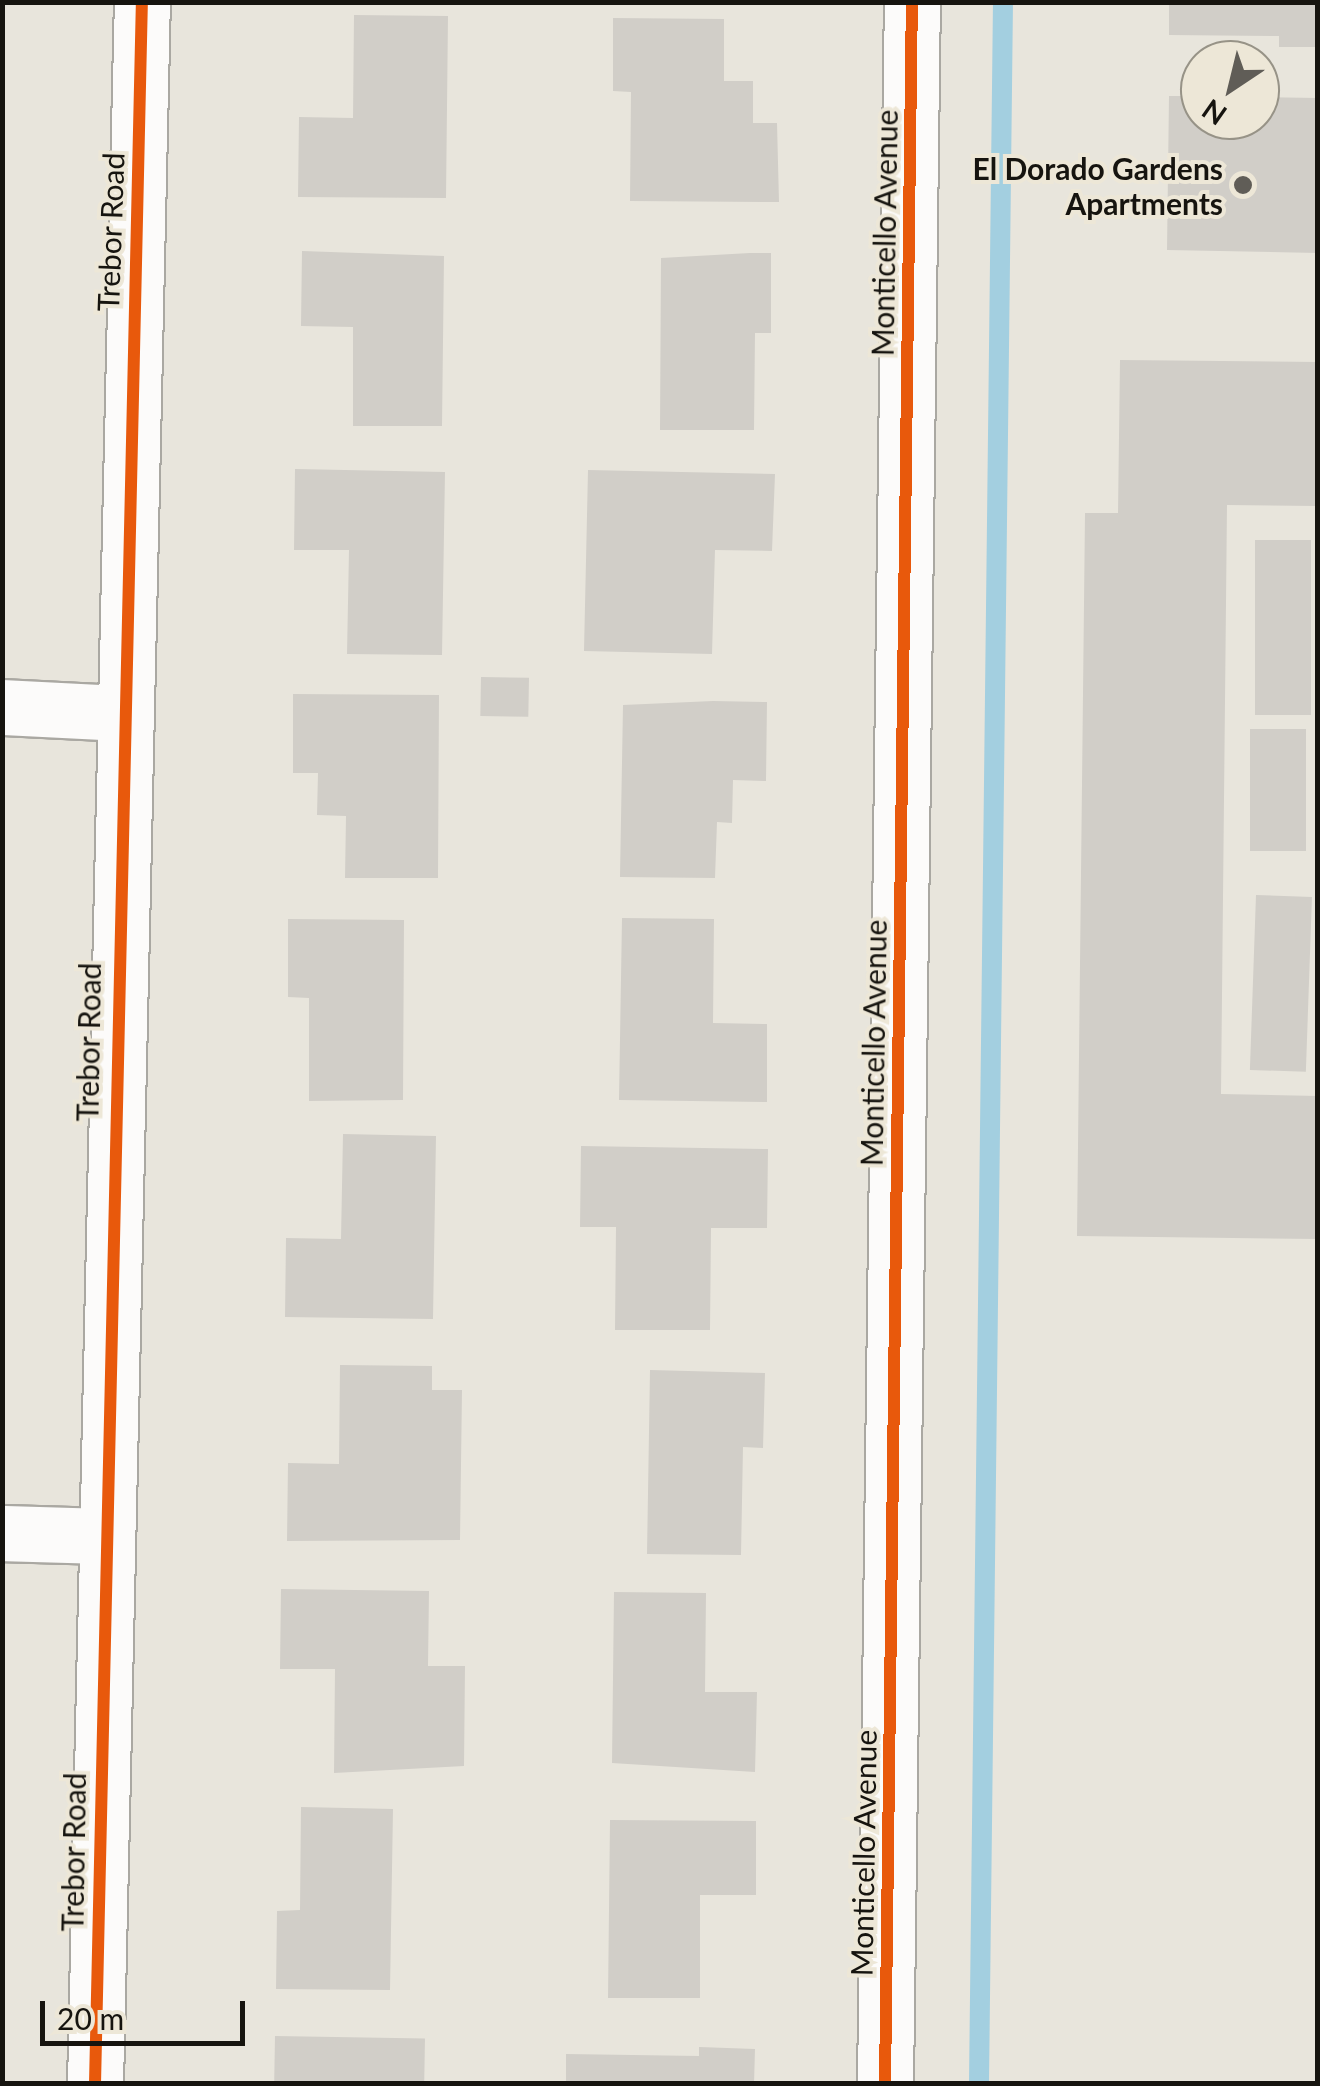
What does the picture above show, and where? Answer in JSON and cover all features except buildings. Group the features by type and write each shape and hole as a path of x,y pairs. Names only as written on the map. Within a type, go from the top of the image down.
{"street":[{"name":"Trebor Road","path":"95,2084 120,713 142,2"},
{"name":"Monticello Avenue","path":"885,2084 912,2"},
{"path":"2,707 120,713"},
{"path":"2,1534 102,1536"}],"waterway":[{"path":"979,2084 1003,2"}],"cycle path":[{"path":"95,2084 142,2"},
{"path":"885,2084 912,2"}],"place":[{"name":"El Dorado Gardens Apartments","path":"1243,185"}]}
